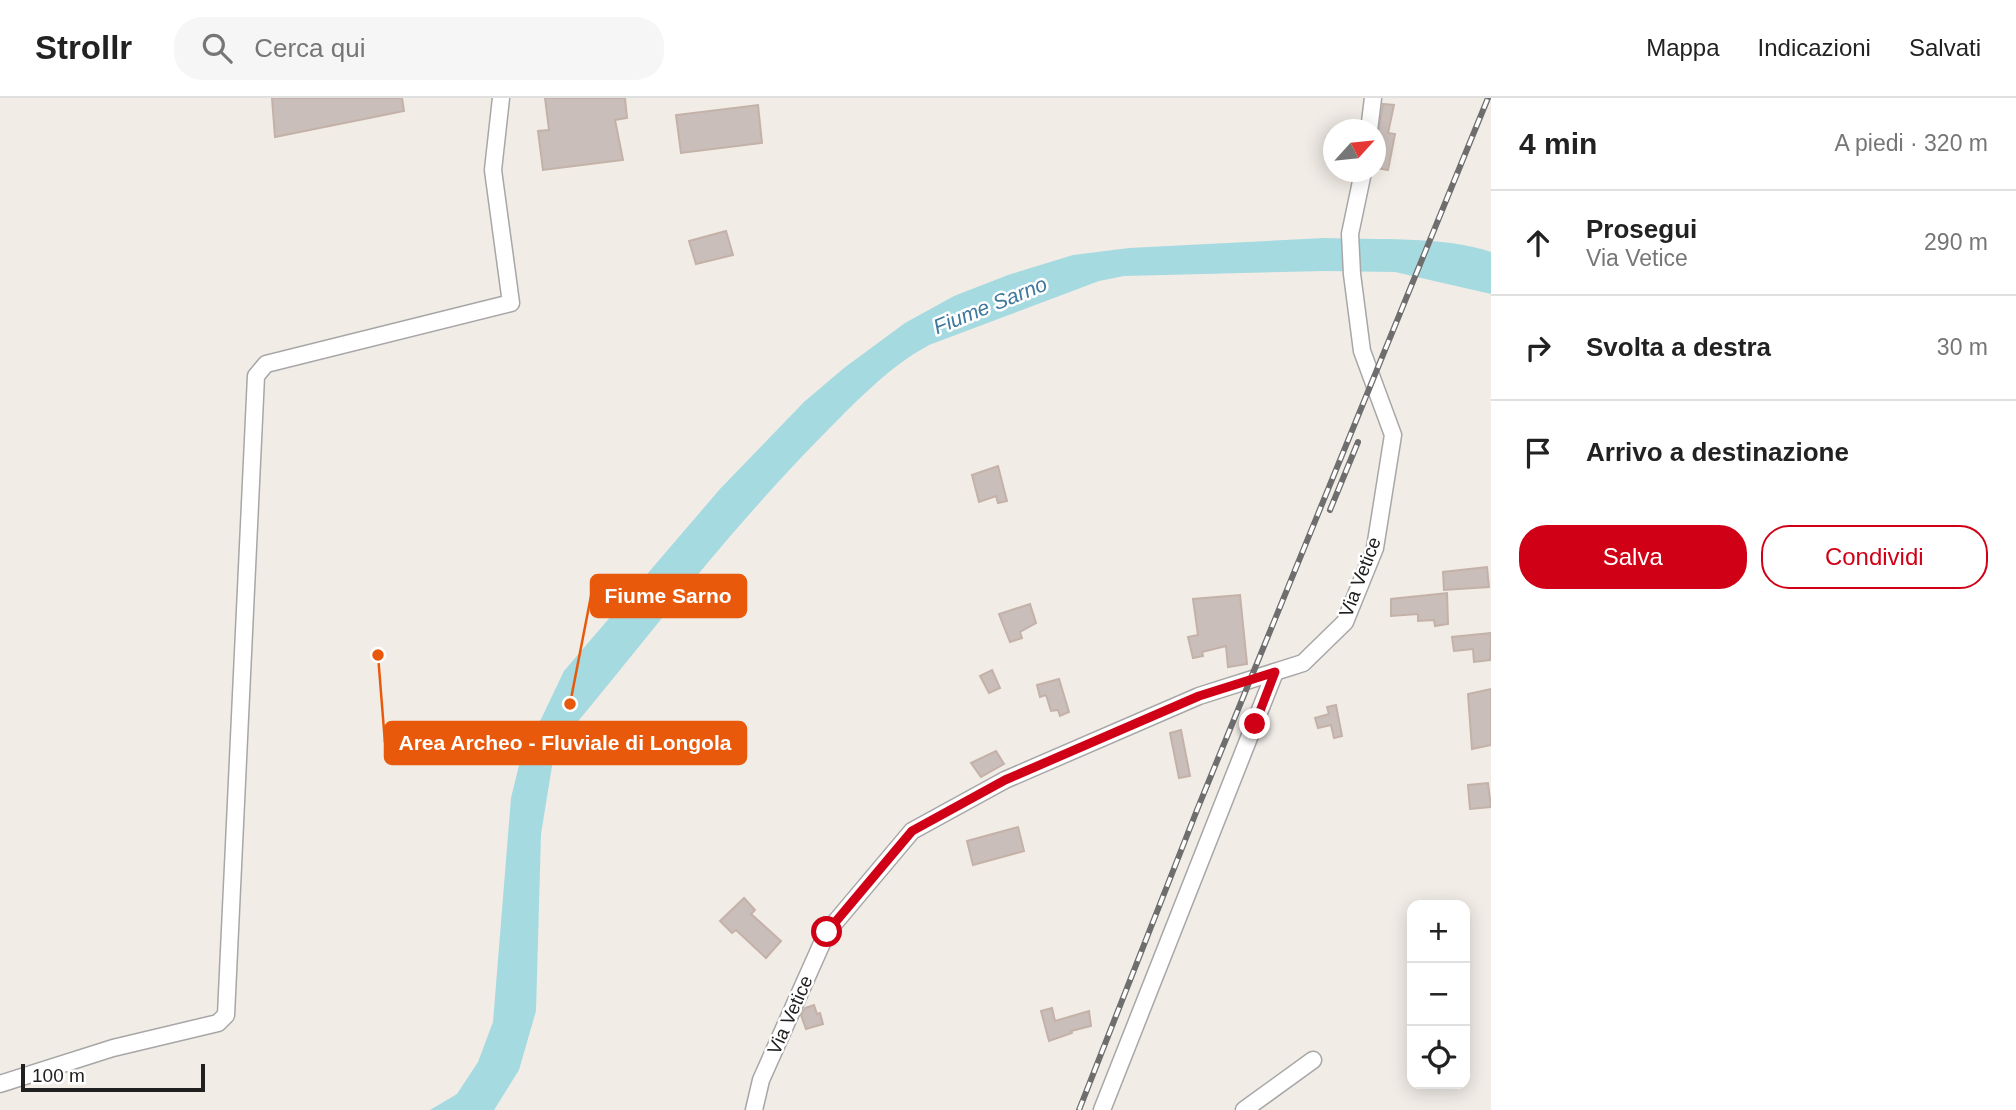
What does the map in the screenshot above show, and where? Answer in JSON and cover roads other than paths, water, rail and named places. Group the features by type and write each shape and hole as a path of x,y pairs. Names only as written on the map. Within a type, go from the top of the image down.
{"street":[{"path":"0,1084 113,1048 210,1026 226,1016 256,376 266,365 511,303 494,170 501,98"},
{"path":"1370,119 1373,98"},
{"name":"Via Vetice","path":"754,1110 761,1080 827,932 912,831 1005,780 1199,696 1303,663 1345,622 1375,548 1393,435 1362,351 1352,274 1350,234 1361,182"},
{"path":"1102,1110 1275,672"},
{"path":"1244,1110 1313,1060"}],"water":[{"name":"Fiume Sarno","path":"1324,238 1431,241 1491,252 1491,294 1395,272 1124,276 1099,281 929,345 898,365 856,402 751,512 566,736 553,760 541,834 536,1011 519,1070 494,1110 430,1110 457,1094 478,1062 493,1022 511,798 519,765 564,671 720,489 804,402 844,368 905,323 954,296 1008,275 1073,255 1129,248"}],"railway":[{"path":"1079,1110 1197,810 1488,98"},
{"path":"1330,510 1358,442"}],"place":[{"name":"Area Archeo - Fluviale di Longola","path":"378,655"},
{"name":"Fiume Sarno","path":"570,704"}]}
